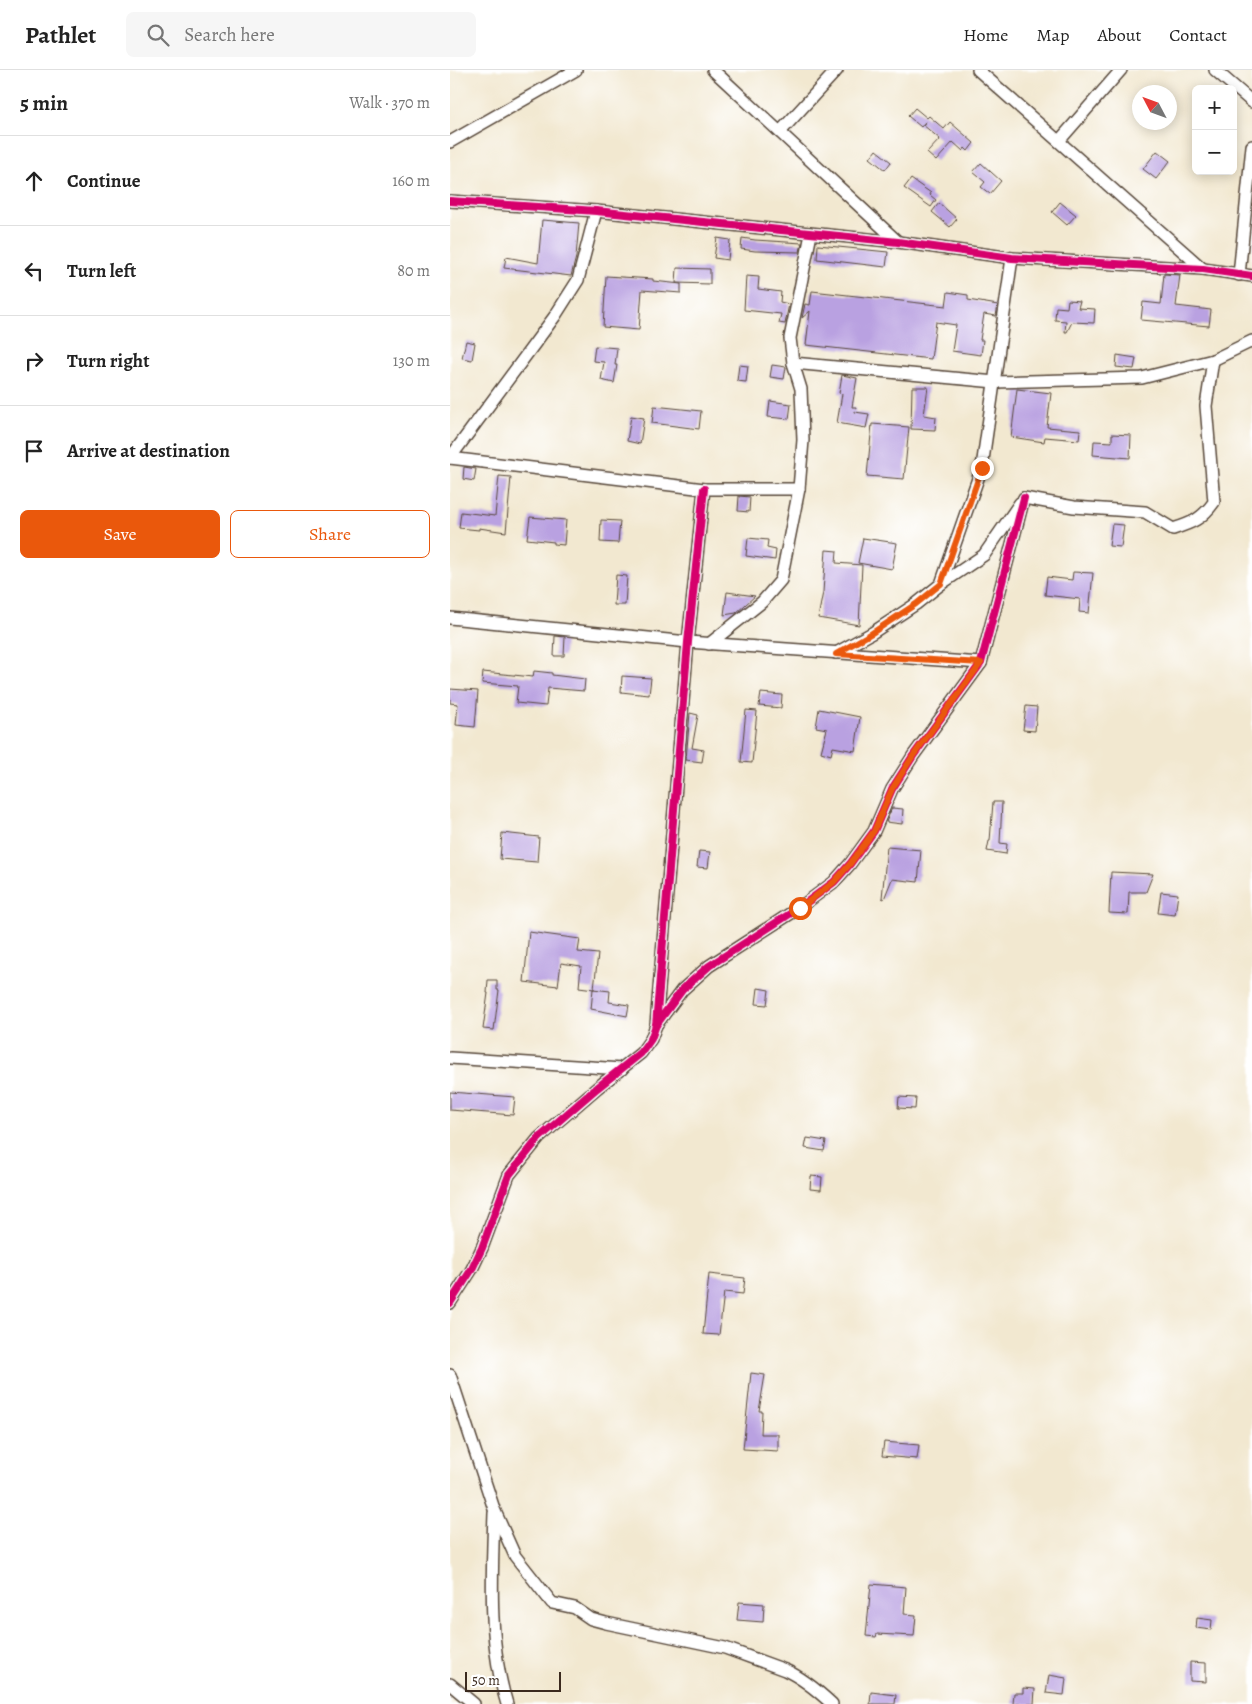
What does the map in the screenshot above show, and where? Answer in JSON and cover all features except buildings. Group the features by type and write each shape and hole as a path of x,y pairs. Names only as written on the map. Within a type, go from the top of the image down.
{"street":[{"path":"450,142 576,70"},
{"path":"713,70 898,242"},
{"path":"780,132 837,70"},
{"path":"978,70 1203,269"},
{"path":"1059,141 1121,70"},
{"path":"1215,70 1252,102"},
{"path":"1240,275 1252,146"},
{"path":"450,201 596,211 898,242 1012,258 1203,269 1252,276"},
{"path":"596,211 578,280 555,316 450,458 704,489 799,489"},
{"path":"709,644 762,602 782,580 799,489 803,440 801,389 793,363 790,338 811,234"},
{"path":"941,584 982,468 1012,258"},
{"path":"793,363 994,382 1142,378 1213,360 1252,341"},
{"path":"1024,498 1074,507 1145,512 1173,529 1194,522 1214,502 1206,406 1213,360"},
{"path":"450,1303 479,1255 509,1175 539,1138 641,1053 651,1039 656,1024 688,642 704,489"},
{"path":"836,654 916,604 941,584 984,555 1024,498"},
{"path":"656,1024 682,990 709,966 800,908 834,882 874,831 892,789 913,756 981,663 1024,498"},
{"path":"450,618 709,644 981,663"},
{"path":"450,1058 622,1069"},
{"path":"450,1375 494,1509 515,1556 552,1603 575,1608 592,1619 606,1623 726,1648 795,1674 832,1704"},
{"path":"494,1509 494,1634 497,1665 507,1704"},
{"path":"450,1684 474,1704"}],"cycle path":[{"path":"450,201 596,211 898,242 1012,258 1203,269 1252,276"},
{"path":"450,1303 472,1269 482,1248 509,1175 539,1138 641,1053 651,1039 656,1025 688,642 704,489"},
{"path":"656,1025 682,990 709,966 799,908 834,882 874,831 892,789 913,756 981,663 1024,498"}],"route":[{"path":"800,908 834,882 850,864 874,831 892,789 913,756 981,663 836,654 916,604 941,584 982,468"}]}
